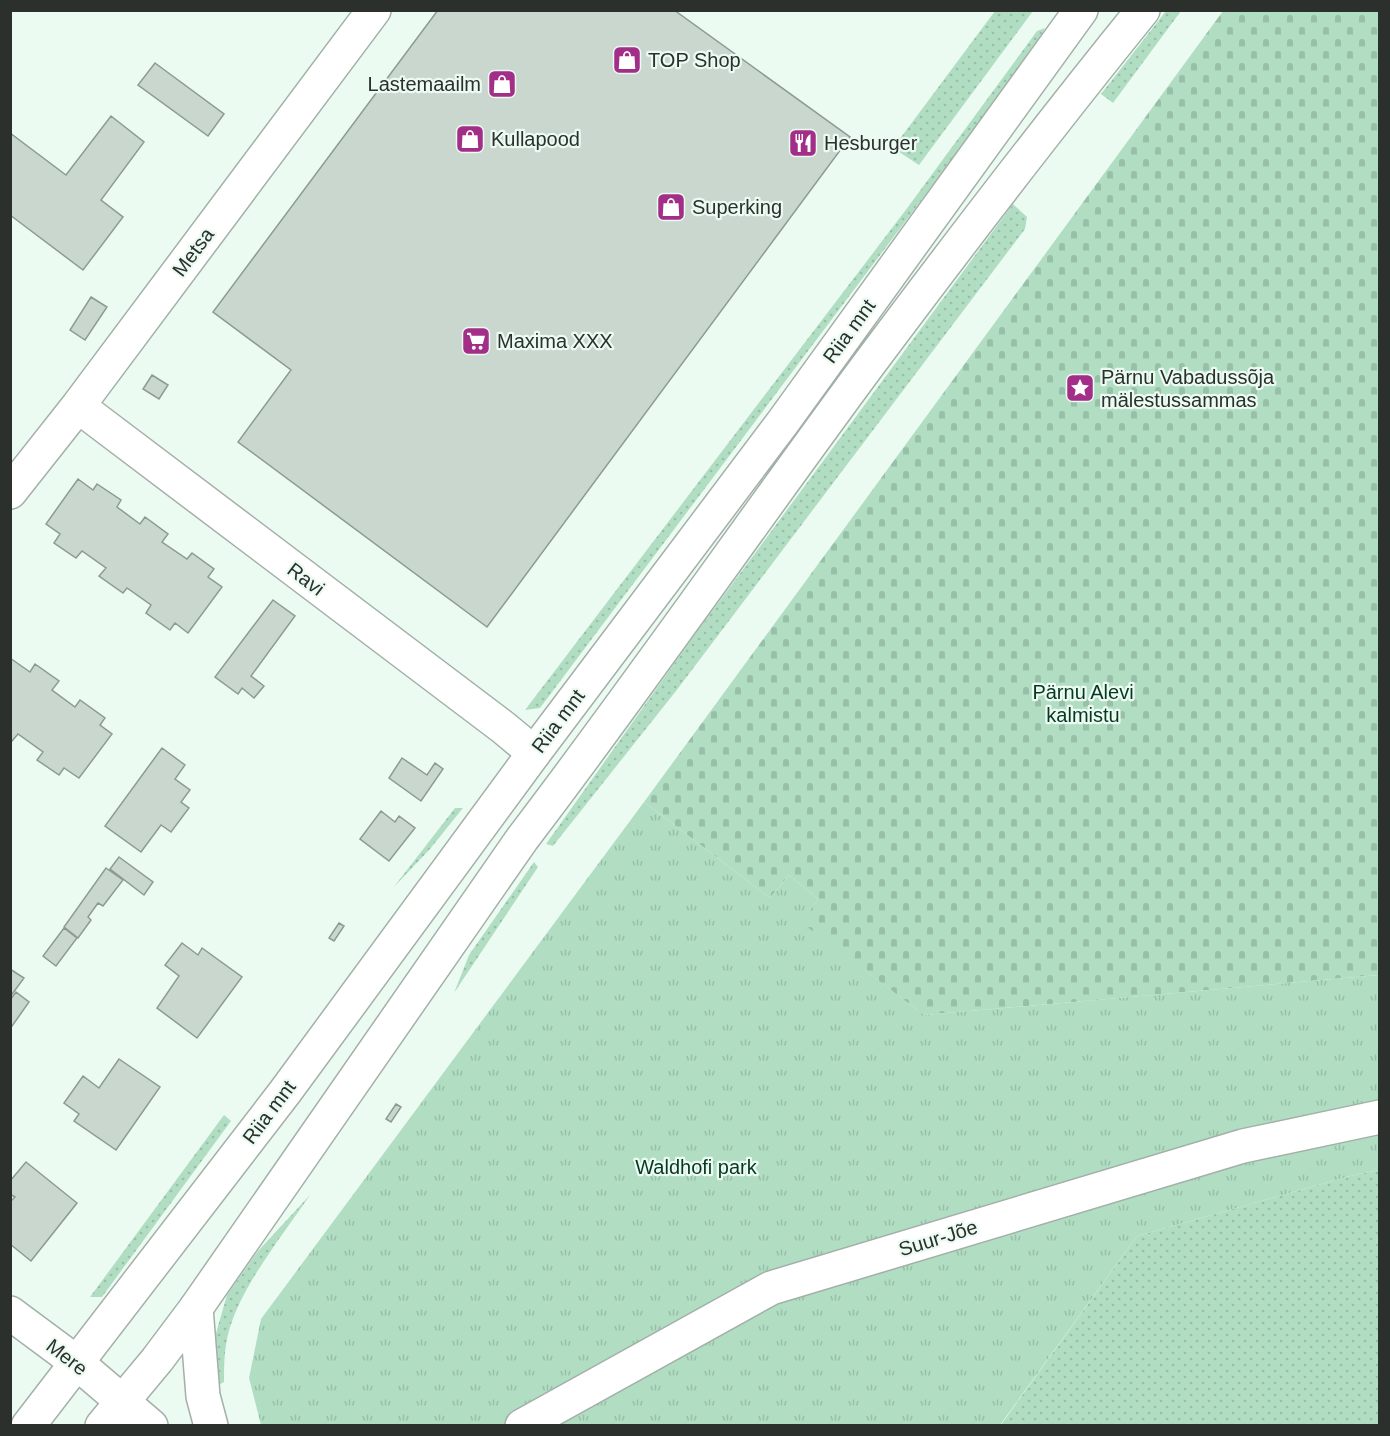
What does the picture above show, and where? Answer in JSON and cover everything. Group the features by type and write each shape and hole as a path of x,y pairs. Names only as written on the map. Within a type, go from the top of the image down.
{"main road":[{"name":"Metsa","path":"10,492 78,406 374,10"},
{"name":"Riia mnt","path":"28,1425 285,1092 534,753 783,422 1081,10"},
{"name":"Riia mnt","path":"112,1414 196,1308 522,839 868,365 1059,113 1143,10"},
{"name":"Ravi","path":"78,406 534,753"},
{"name":"Suur-Jõe","path":"522,1425 771,1288 1243,1146 1380,1117"},
{"path":"196,1308 203,1396 211,1425"},
{"name":"Mere","path":"10,1313 76,1362 112,1414"},
{"path":"112,1414 151,1425"}],"green space":[{"path":"995,11 1033,11 919,165 893,148"},
{"path":"1166,11 1181,11 1113,103 1101,94"},
{"name":"Pärnu Alevi kalmistu","path":"1223,11 1379,11 1379,975 924,1015 801,923 818,899 789,875 770,898 644,802"},
{"path":"1045,28 1025,62 540,708 525,710 908,207 1037,31"},
{"path":"1013,204 1027,217 1025,229 676,691 553,846 546,844 696,633"},
{"name":"Waldhofi park","path":"644,802 770,898 789,875 818,899 802,923 924,1015 1379,975 1379,1170 1350,1176 1137,1236 1000,1425 261,1425 249,1378 261,1319"},
{"path":"455,808 463,808 430,849 393,888"},
{"path":"534,862 538,867 454,993 469,955"},
{"path":"224,1115 231,1121 102,1297 90,1297"},
{"path":"1379,1170 1379,1425 1000,1426 1137,1236 1350,1176"},
{"path":"310,1195 260,1267 238,1306 226,1345 224,1382 214,1387 212,1347 227,1295 258,1251"}],"building":[{"name":"Maxima XXX","path":"438,10 674,10 850,137 487,627 238,442 291,370 213,312"},
{"path":"155,63 224,114 208,136 138,85"},
{"path":"111,116 144,142 101,200 123,217 83,270 10,215 10,133 66,175"},
{"path":"91,297 107,307 85,340 70,330"},
{"path":"152,375 168,385 159,399 143,389"},
{"path":"78,479 93,490 97,484 121,500 117,507 140,524 145,517 168,534 162,542 187,559 192,553 214,569 208,577 222,587 188,633 175,623 170,630 146,613 151,605 127,588 123,593 99,576 106,568 82,551 76,558 54,543 60,534 46,524"},
{"path":"273,600 295,616 251,676 264,686 254,698 242,688 238,694 215,677"},
{"path":"10,658 30,672 35,664 59,681 52,690 75,707 80,700 105,718 100,725 112,734 79,778 64,768 59,775 37,760 43,752 18,734 12,741 10,740"},
{"path":"162,748 185,765 175,779 190,790 181,802 189,808 171,832 161,825 141,852 105,826"},
{"path":"402,758 427,775 435,763 443,769 421,801 389,778"},
{"path":"381,811 395,822 399,816 415,828 389,861 360,839"},
{"path":"119,857 153,882 144,895 110,869"},
{"path":"106,868 123,880 103,906 98,903 88,917 91,920 78,938 64,927"},
{"path":"339,923 344,926 334,941 329,938"},
{"path":"64,928 77,938 56,966 43,956"},
{"path":"182,943 198,955 202,948 242,977 197,1038 157,1008 179,976 165,965"},
{"path":"10,969 24,978 10,997"},
{"path":"16,992 29,1002 10,1029 10,1000"},
{"path":"119,1059 160,1087 116,1150 74,1121 79,1114 64,1103 83,1076 99,1088"},
{"path":"396,1104 401,1107 391,1122 386,1119"},
{"path":"26,1162 77,1203 31,1261 10,1244 10,1202 15,1197 10,1194 10,1181"}],"place":[{"name":"TOP Shop","path":"627,60"},
{"name":"Lastemaailm","path":"502,84"},
{"name":"Kullapood","path":"470,139"},
{"name":"Hesburger","path":"803,143"},
{"name":"Superking","path":"671,207"},
{"name":"Maxima XXX","path":"476,341"},
{"name":"Pärnu Vabadussõja mälestussammas","path":"1080,388"}]}
